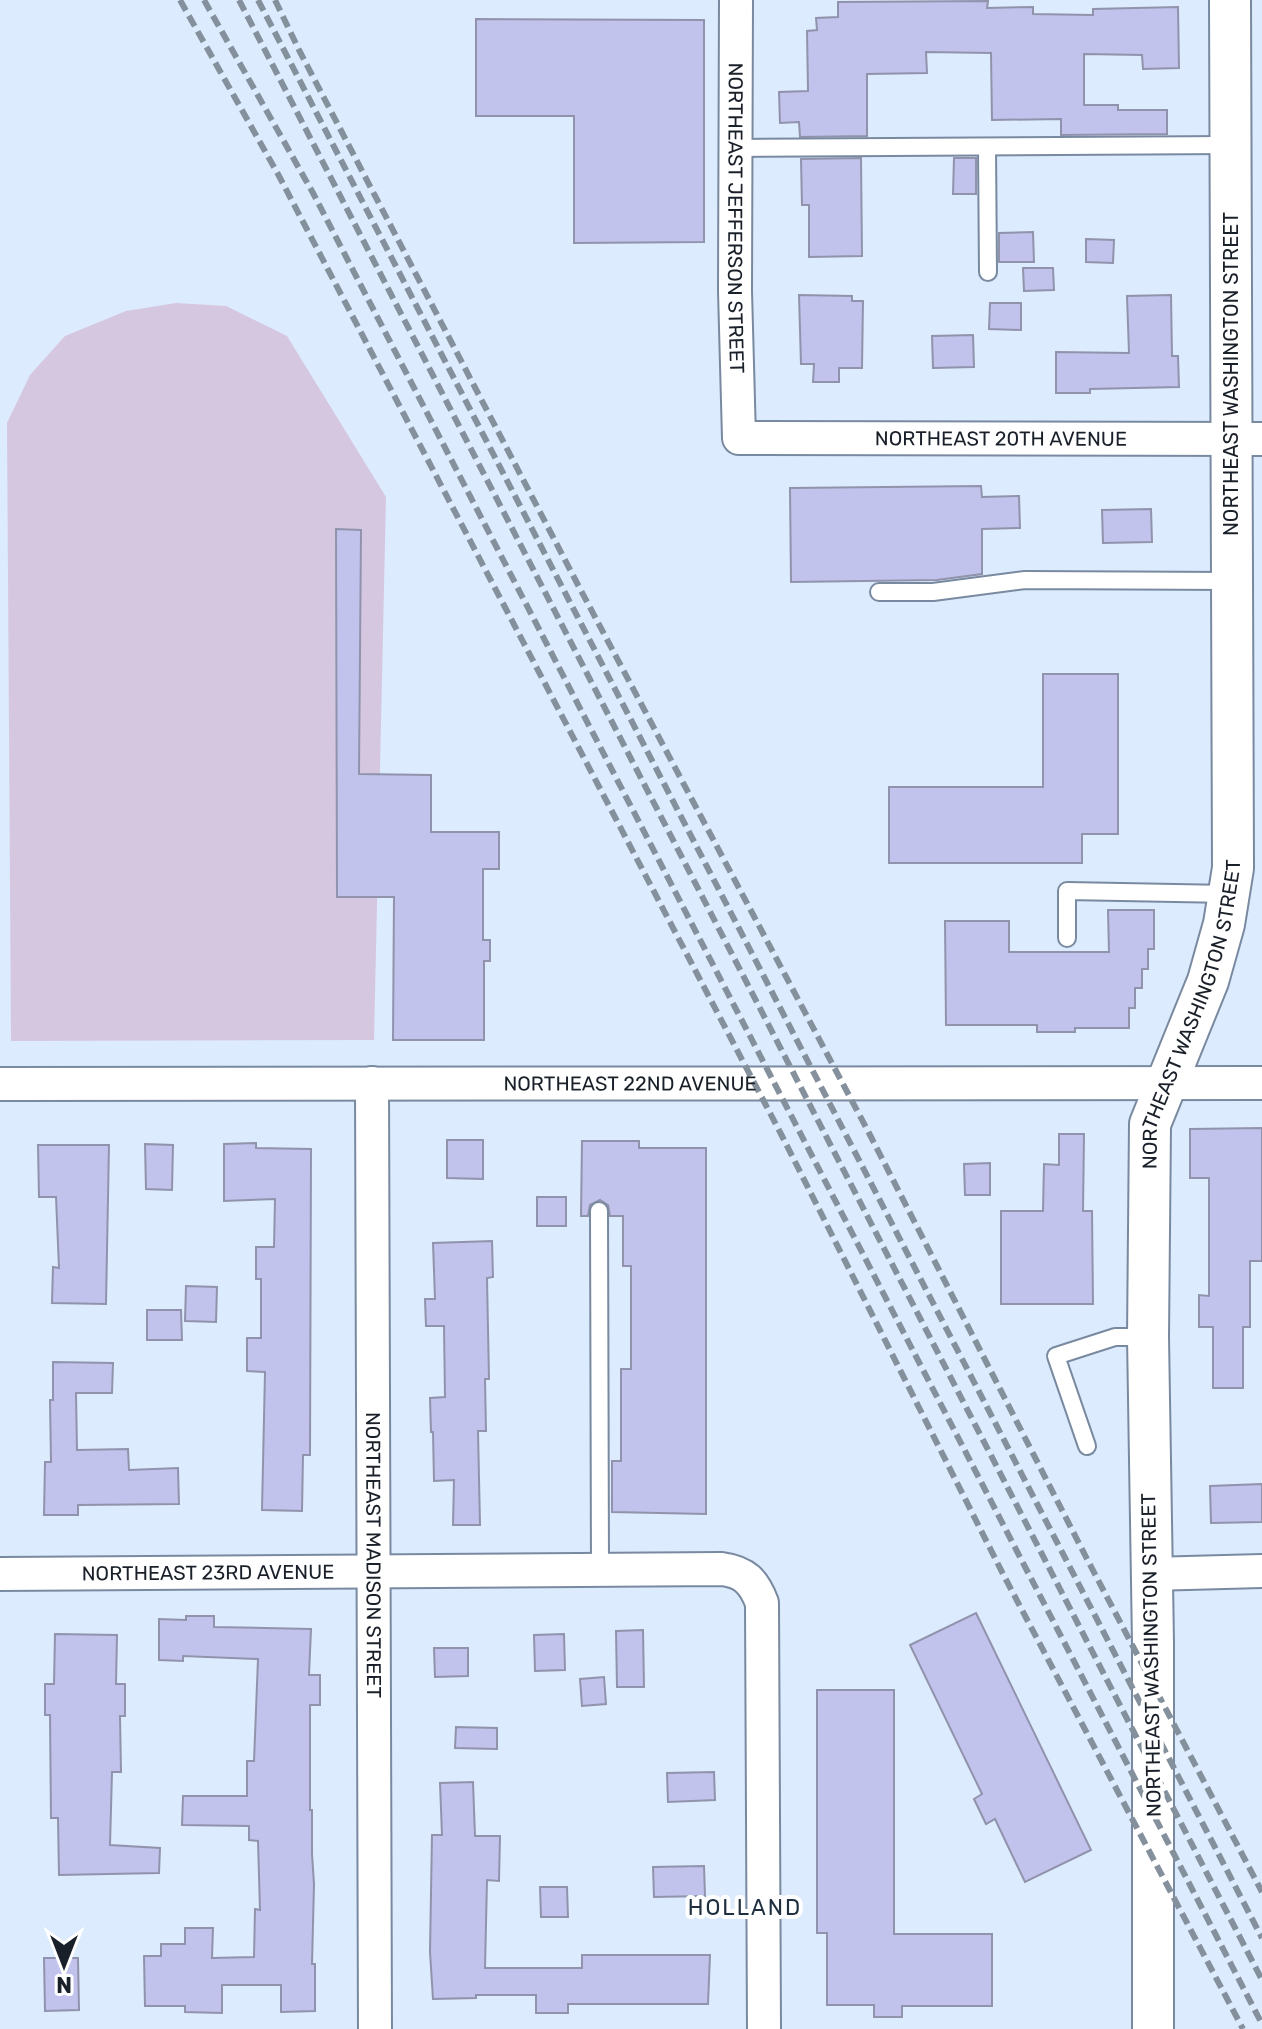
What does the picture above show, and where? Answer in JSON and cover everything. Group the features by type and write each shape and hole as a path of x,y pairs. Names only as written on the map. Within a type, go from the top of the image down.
{"street":[{"name":"NORTHEAST JEFFERSON STREET","path":"736,0 735,291 739,438"},
{"name":"NORTHEAST WASHINGTON STREET","path":"1153,2029 1153,1643 1148,1337 1150,1124 1208,981 1230,894 1233,868 1232,581 1246,439 1230,145 1230,0"},
{"name":"NORTHEAST 20TH AVENUE","path":"739,438 1246,439"},
{"name":"NORTHEAST MADISON STREET","path":"372,1083 375,2029"},
{"name":"NORTHEAST 22ND AVENUE","path":"0,1084 1262,1083"},
{"name":"NORTHEAST 23RD AVENUE","path":"0,1574 722,1569 736,1571 749,1578 762,1603 764,2029"},
{"path":"1150,1574 1262,1571"}],"lane":[{"path":"736,148 1230,145"},
{"path":"987,147 988,272"},
{"path":"879,592 946,591 1025,580 1232,581"},
{"path":"1067,938 1067,891 1230,894"},
{"path":"599,1211 600,1570"},
{"path":"1087,1446 1056,1356 1115,1337 1148,1337"}],"shaded area":[{"path":"176,303 226,306 287,336 386,497 374,1040 11,1041 7,423 30,375 65,336 126,311"}],"building":[{"path":"988,1 987,8 1033,7 1033,14 1093,15 1093,9 1178,7 1179,68 1143,69 1142,55 1084,54 1084,105 1118,105 1118,110 1167,110 1167,134 1061,135 1061,119 992,120 991,53 926,52 927,73 867,74 867,136 800,137 799,122 780,123 779,92 808,91 807,31 817,30 816,18 838,17 838,2"},
{"path":"476,19 704,20 704,242 574,243 574,116 476,116"},
{"path":"861,158 862,256 809,257 809,205 802,205 801,159"},
{"path":"954,158 976,158 976,194 953,194"},
{"path":"1033,232 1034,262 999,262 999,233"},
{"path":"1086,239 1114,240 1113,263 1086,262"},
{"path":"1023,268 1053,268 1054,290 1024,291"},
{"path":"799,295 852,296 852,301 863,301 862,368 839,368 839,382 813,382 814,364 801,364"},
{"path":"1171,295 1172,356 1178,356 1179,387 1056,393 1056,352 1129,353 1127,296"},
{"path":"990,303 1021,303 1021,330 989,329"},
{"path":"973,335 974,367 933,368 932,336"},
{"path":"981,486 982,497 1019,496 1020,528 982,529 982,574 937,580 791,582 790,488"},
{"path":"1151,509 1152,542 1103,543 1102,510"},
{"path":"336,529 361,530 359,774 431,775 431,832 499,832 499,869 483,869 483,940 490,940 490,961 484,961 484,1040 393,1040 394,897 337,897"},
{"path":"1043,674 1118,674 1118,834 1082,834 1082,863 889,863 889,787 1043,787"},
{"path":"1108,910 1154,910 1154,949 1148,949 1148,969 1142,969 1142,988 1135,988 1135,1008 1129,1008 1129,1028 1037,1032 1037,1025 946,1025 945,921 1009,921 1009,952 1109,952"},
{"path":"1262,1128 1262,1261 1250,1261 1250,1327 1243,1327 1243,1388 1213,1388 1213,1327 1199,1327 1199,1295 1209,1296 1209,1178 1190,1178 1190,1129"},
{"path":"1059,1134 1084,1134 1083,1211 1092,1211 1093,1304 1001,1304 1001,1211 1043,1211 1044,1164 1059,1165"},
{"path":"447,1140 483,1140 483,1179 447,1178"},
{"path":"582,1141 639,1141 639,1148 706,1148 706,1514 612,1512 612,1461 621,1461 621,1369 631,1369 631,1266 623,1266 623,1216 610,1216 608,1205 600,1200 590,1205 588,1216 581,1216"},
{"path":"256,1143 256,1148 311,1149 310,1455 303,1455 302,1511 262,1510 265,1372 247,1371 247,1338 261,1338 261,1279 256,1279 256,1247 274,1247 275,1199 224,1201 224,1144"},
{"path":"145,1144 173,1145 172,1190 146,1189"},
{"path":"38,1145 109,1145 106,1304 52,1303 53,1267 59,1268 56,1197 39,1197"},
{"path":"990,1163 990,1195 965,1195 964,1164"},
{"path":"537,1197 566,1197 566,1226 537,1226"},
{"path":"492,1241 493,1277 487,1278 489,1379 485,1379 486,1431 478,1431 480,1525 453,1525 454,1480 434,1481 431,1432 430,1398 445,1397 444,1326 426,1326 425,1299 435,1299 433,1243"},
{"path":"186,1286 217,1287 216,1322 185,1321"},
{"path":"147,1310 181,1310 182,1340 147,1340"},
{"path":"53,1362 113,1363 112,1393 76,1393 77,1450 128,1449 129,1470 178,1468 179,1504 78,1505 78,1515 44,1515 45,1462 51,1462"},
{"path":"1262,1484 1262,1522 1211,1523 1210,1486"},
{"path":"976,1613 1091,1850 1025,1882 995,1819 986,1824 974,1799 982,1794 910,1645"},
{"path":"186,1616 214,1616 214,1627 311,1629 309,1675 320,1675 320,1705 310,1705 315,2011 281,2012 281,1985 222,1985 222,2013 185,2012 185,2006 145,2006 144,1956 161,1956 161,1944 185,1944 185,1928 213,1928 212,1958 254,1957 255,1909 260,1910 258,1841 249,1840 249,1826 182,1825 183,1796 247,1796 247,1761 254,1761 258,1659 183,1656 183,1661 159,1660 159,1619 186,1620"},
{"path":"643,1630 644,1687 617,1687 616,1631"},
{"path":"55,1634 117,1635 116,1684 125,1684 125,1716 120,1716 121,1772 112,1772 110,1845 160,1848 159,1873 59,1875 58,1818 51,1818 50,1715 45,1715 45,1684 54,1684"},
{"path":"564,1634 565,1670 535,1671 534,1635"},
{"path":"434,1648 468,1648 468,1676 435,1677"},
{"path":"604,1677 606,1704 582,1706 580,1679"},
{"path":"817,1690 894,1690 894,1934 992,1934 992,2006 902,2006 902,2017 874,2017 874,2005 827,2005 827,1933 817,1933"},
{"path":"456,1727 497,1728 497,1749 455,1748"},
{"path":"714,1772 715,1800 668,1802 667,1773"},
{"path":"473,1782 475,1836 500,1836 499,1881 487,1880 485,1968 582,1968 582,1955 710,1955 708,2004 568,2004 568,2013 536,2013 536,1995 433,1999 430,1952 432,1835 442,1835 440,1783"},
{"path":"704,1866 705,1896 654,1897 653,1867"},
{"path":"540,1887 567,1887 568,1917 541,1917"},
{"path":"44,1958 78,1958 79,2010 45,2011"}],"railway":[{"path":"180,0 279,176 781,1134 1003,1574 1243,2029"},
{"path":"204,0 313,193 1262,2024"},
{"path":"239,0 1262,1980"},
{"path":"258,0 1262,1938"},
{"path":"275,0 577,583 869,1133 1262,1892"}],"district":[{"name":"HOLLAND","path":"745,1907"}]}
